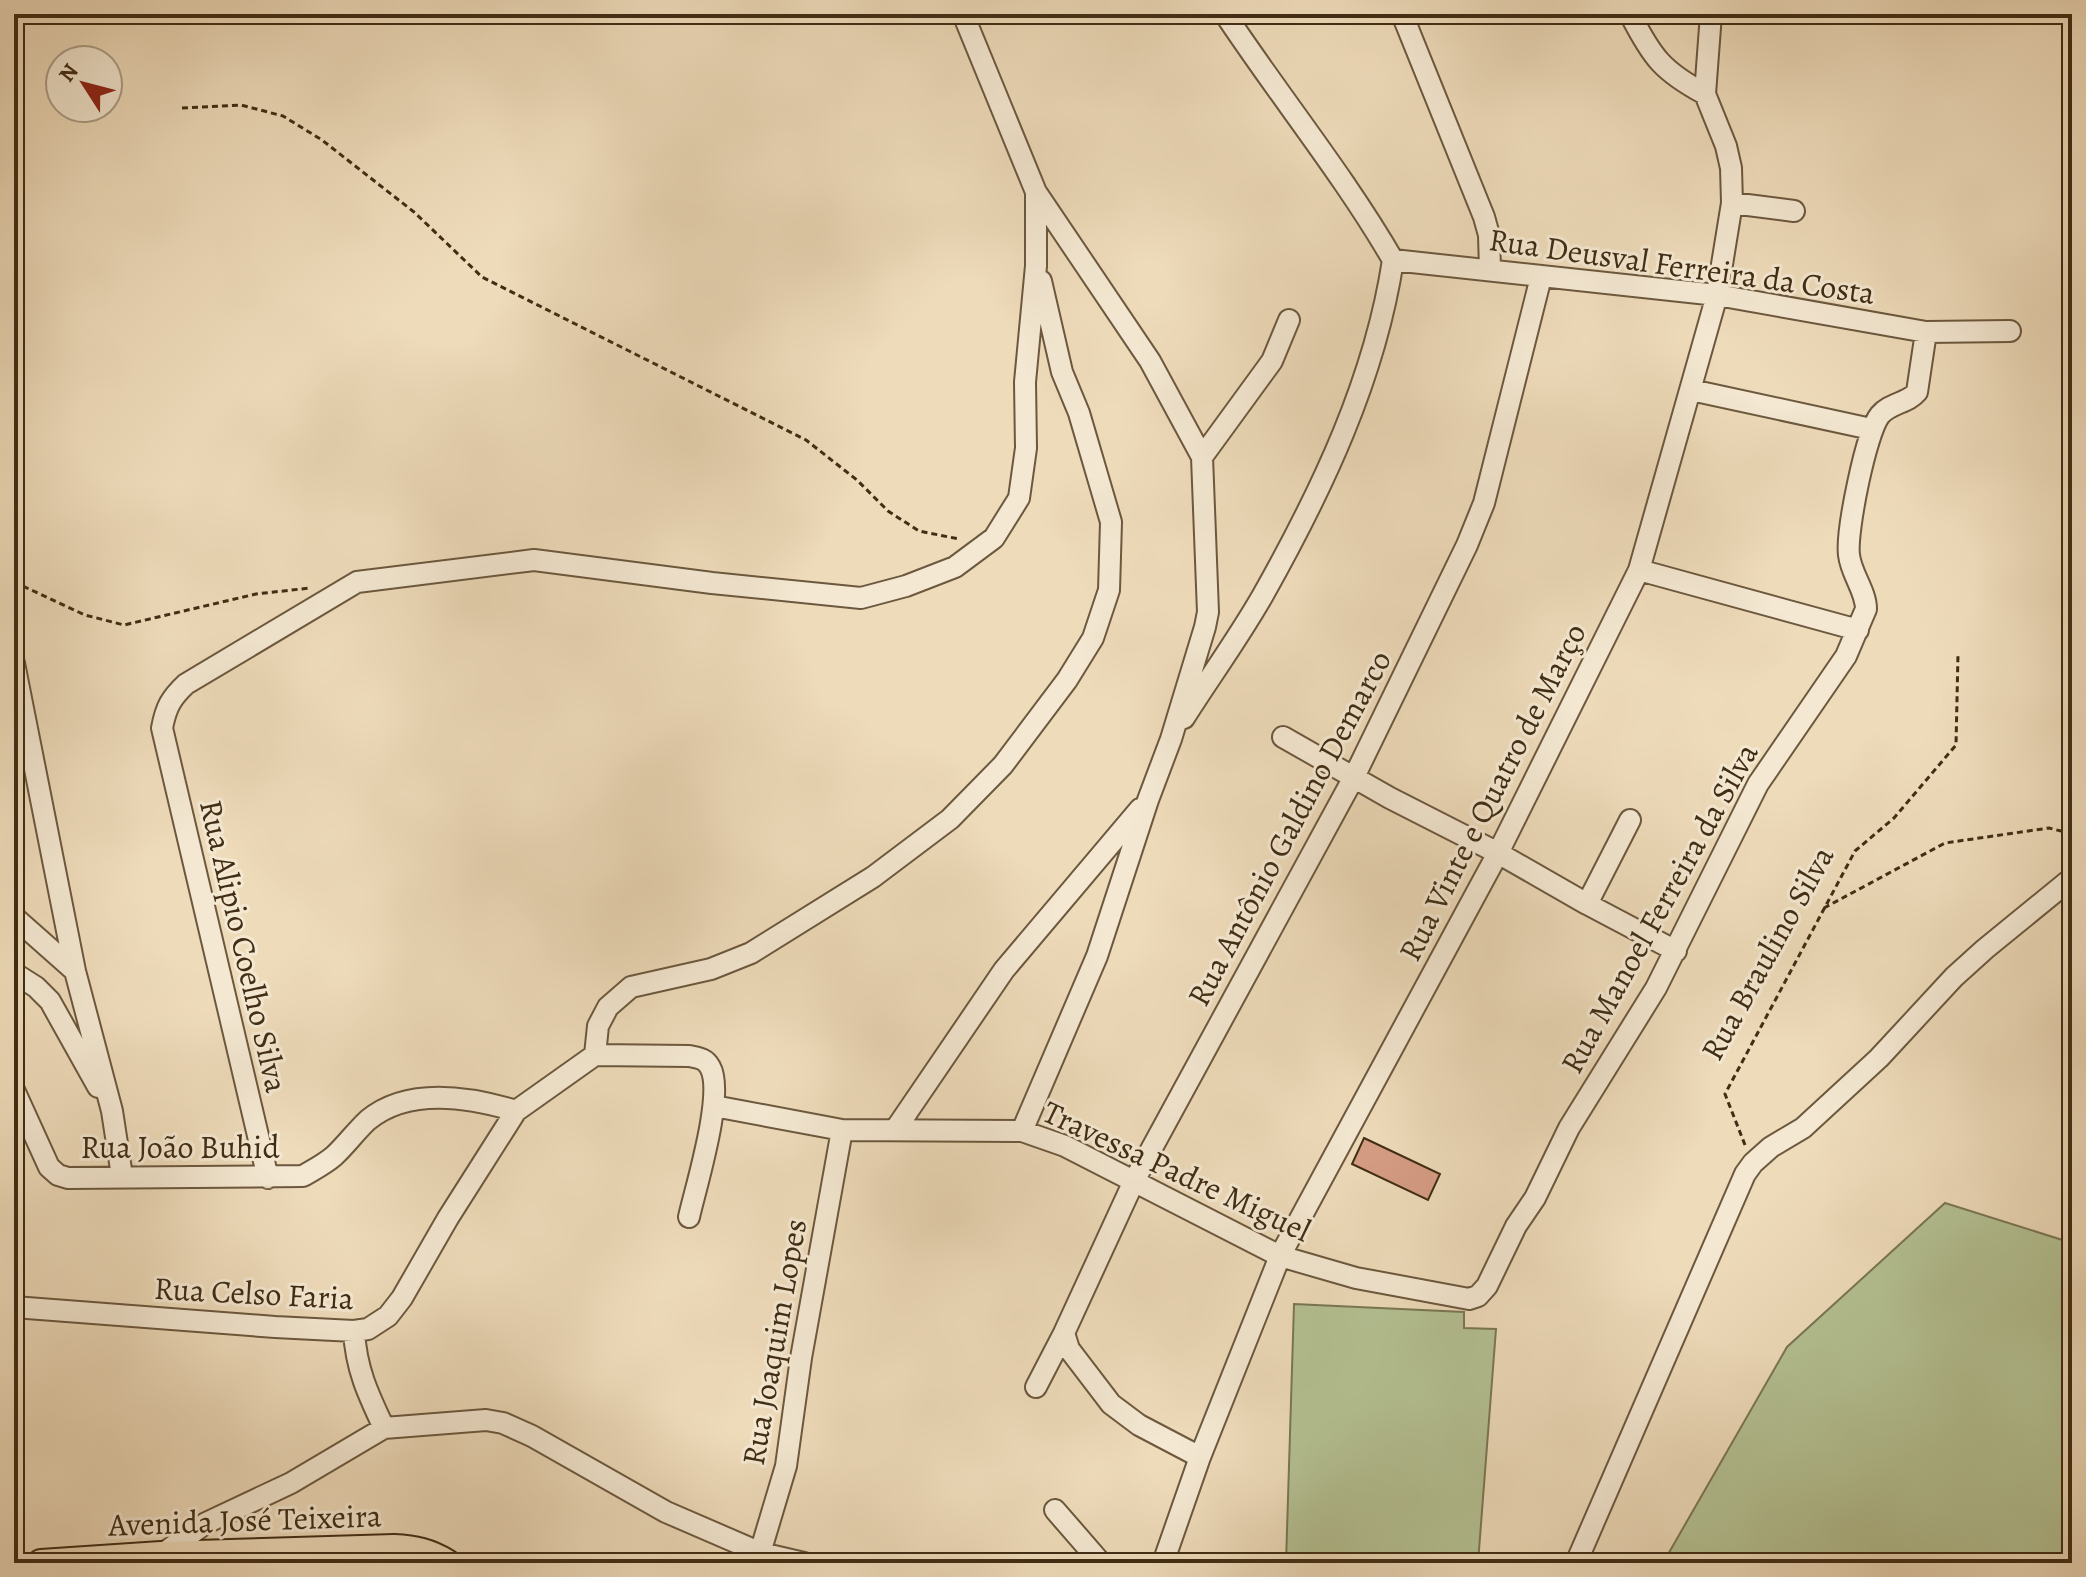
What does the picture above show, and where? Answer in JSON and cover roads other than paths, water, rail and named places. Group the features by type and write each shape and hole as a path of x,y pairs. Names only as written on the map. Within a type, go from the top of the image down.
{"main road":[{"name":"Avenida José Teixeira","path":"41,1563 161,1555 328,1556 416,1549 447,1563"}],"street":[{"path":"963,14 1036,192 1150,361 1202,457 1208,612 1205,627 1171,739 1097,956 1022,1131"},
{"path":"1171,739 1263,595 1344,435 1385,311 1393,260 1361,205 1272,85 1225,14"},
{"path":"1402,14 1484,217 1489,235 1490,269"},
{"path":"1630,14 1657,61 1673,77 1705,94"},
{"name":"Rua Vinte e Quatro de Março","path":"1163,1563 1200,1457 1280,1256 1498,853 1639,570 1717,295 1732,203 1731,168 1726,146 1705,94 1711,14"},
{"path":"689,1217 714,1106 713,1073 703,1059 689,1056 595,1055 598,1026 608,1007 631,987 711,969 751,953 873,877 950,819 1003,765 1067,680 1093,638 1109,590 1111,522 1079,413 1062,372 1036,266 1036,192"},
{"path":"1732,203 1794,211"},
{"name":"Rua Deusval Ferreira da Costa","path":"1393,260 1717,295 1926,332 2010,331"},
{"name":"Rua Alipio Coelho Silva","path":"268,1178 162,728 167,704 186,684 357,582 534,560 861,598 906,586 955,567 994,538 1019,498 1026,448 1025,382 1036,266"},
{"name":"Rua Antônio Galdino Demarco","path":"1036,1387 1134,1181 1354,777 1479,518 1541,277"},
{"path":"1202,457 1272,361 1289,320"},
{"path":"1691,390 1871,429 1882,412 1912,398 1917,392 1926,332"},
{"name":"Rua Manoel Ferreira da Silva","path":"1469,1299 1478,1296 1487,1286 1569,1128 1656,988 1758,784 1846,656 1866,604 1849,554 1871,429"},
{"path":"1639,570 1858,630"},
{"path":"14,663 22,736 75,971 112,1111 122,1176"},
{"path":"1283,737 1390,798 1498,853 1676,951"},
{"path":"895,1130 1004,970 1148,800"},
{"path":"1587,904 1630,820"},
{"path":"1576,1563 1745,1174 1771,1147 1803,1128 1879,1058 1954,977 2072,878"},
{"path":"14,917 75,971"},
{"path":"14,973 36,987 50,1001 112,1111"},
{"name":"Rua Celso Faria","path":"14,1307 354,1331 368,1329 388,1316 402,1298 516,1111 595,1055"},
{"name":"Rua João Buhid","path":"14,1090 49,1167 58,1175 68,1178 303,1176 333,1156 368,1120 391,1105 412,1100 474,1100 516,1111"},
{"name":"Travessa Padre Miguel","path":"714,1106 842,1130 1022,1131 1065,1146 1280,1256 1356,1278 1469,1299"},
{"name":"Rua Joaquim Lopes","path":"759,1558 786,1466 801,1358 842,1130"},
{"path":"354,1331 356,1358 365,1388 384,1428"},
{"path":"1064,1333 1069,1349 1111,1404 1139,1425 1200,1457"},
{"path":"161,1555 206,1523 291,1483 384,1428 486,1420 503,1423 532,1436 666,1512 759,1558 804,1563"},
{"path":"1055,1510 1101,1563"}]}
